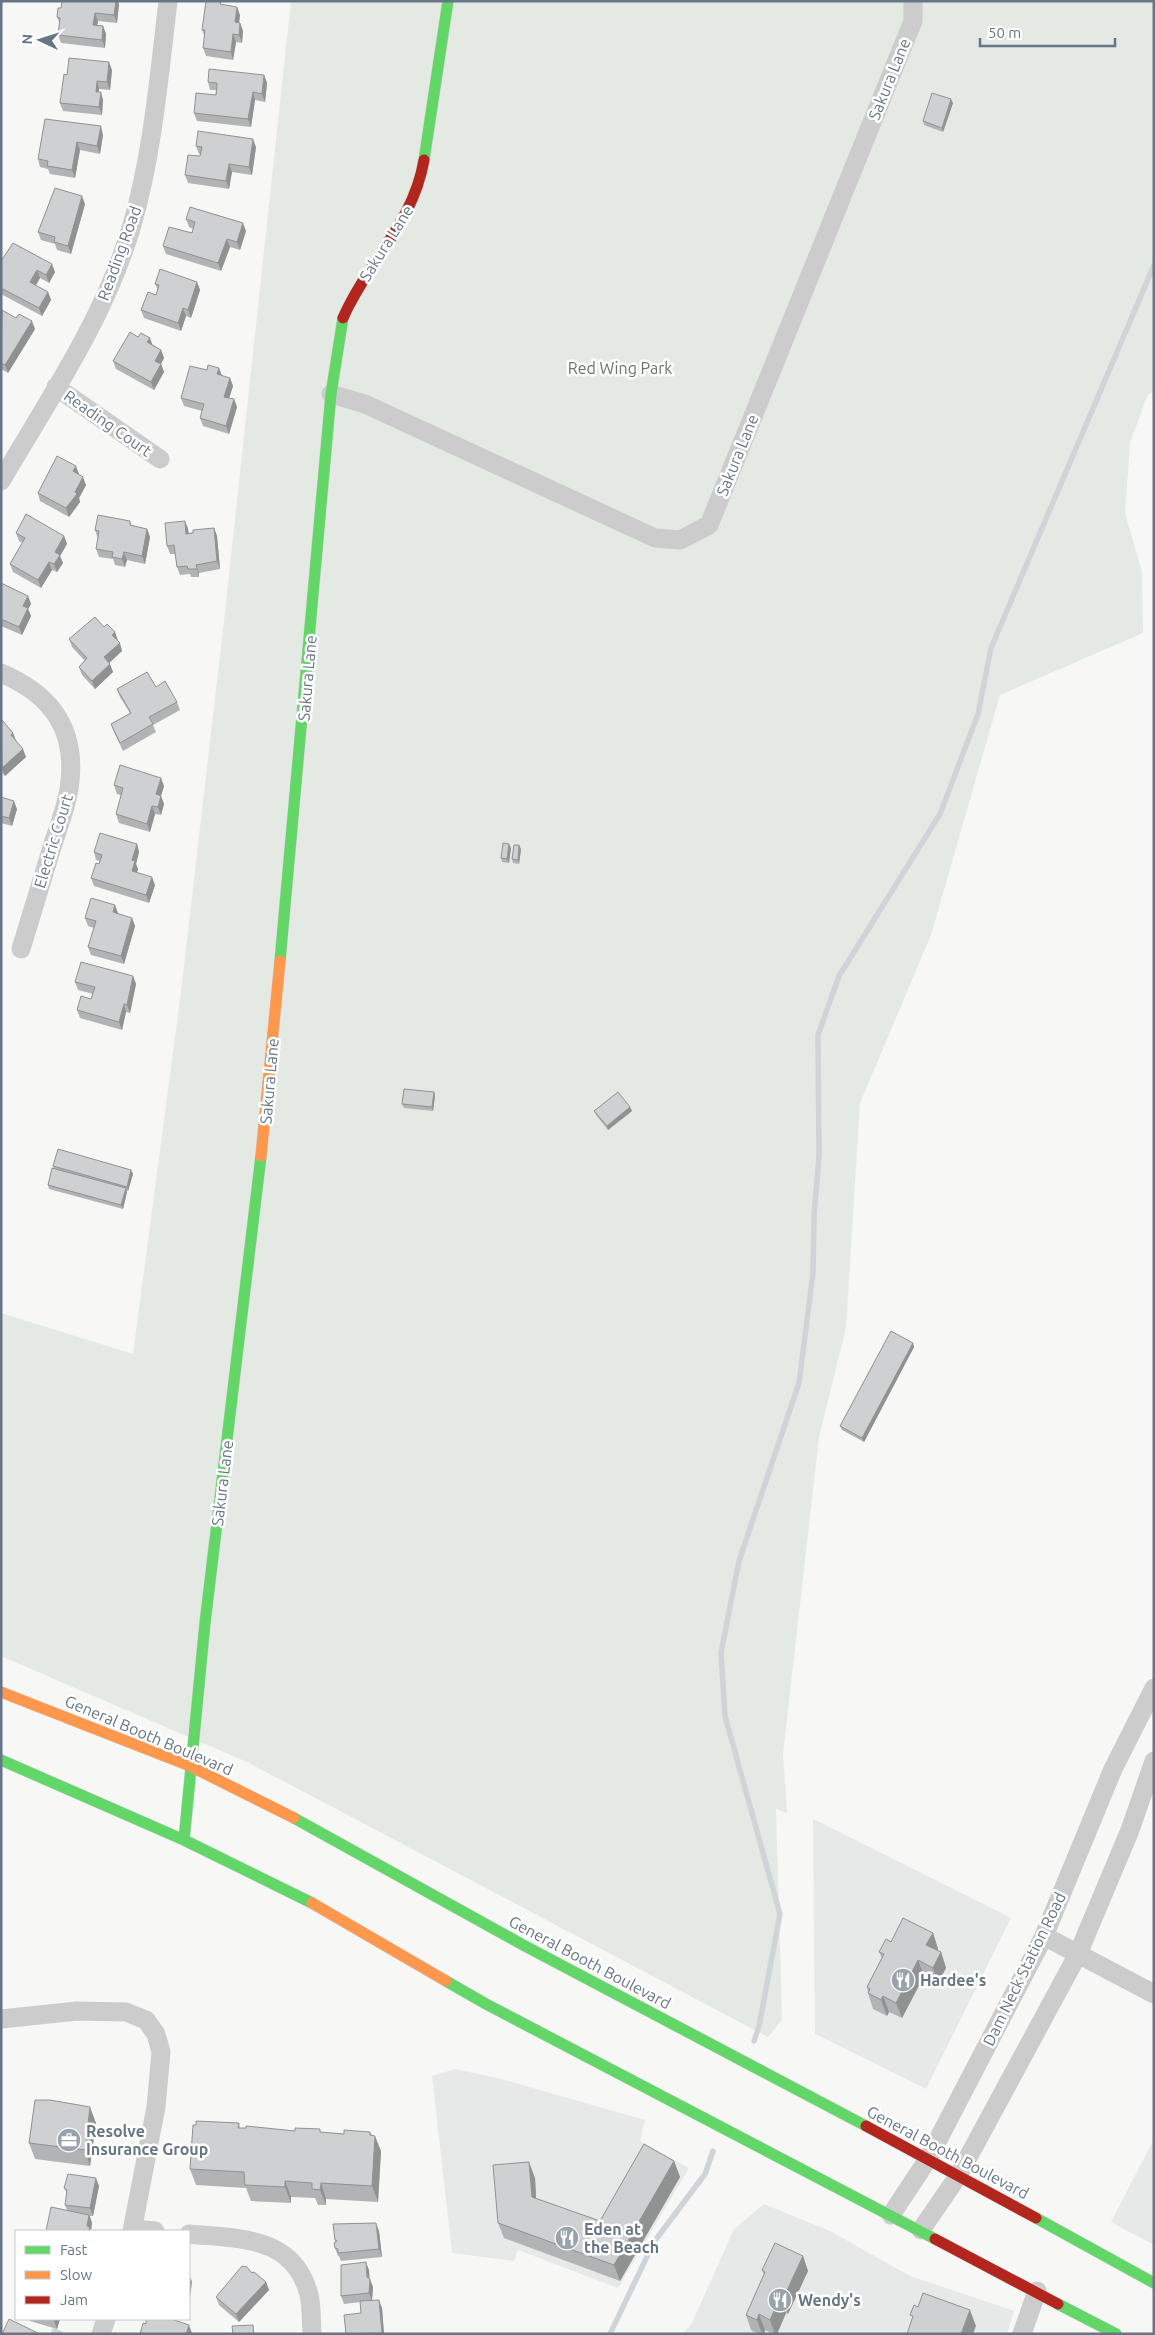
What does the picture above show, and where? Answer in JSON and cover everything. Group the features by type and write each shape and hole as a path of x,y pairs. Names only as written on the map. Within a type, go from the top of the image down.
{"main road":[{"name":"Sakura Lane","path":"184,1840 190,1766 265,1124 331,394 343,318 354,293 383,252 410,207 424,163 448,1"},
{"name":"General Booth Boulevard","path":"1,1692 190,1766 326,1834 525,1946 928,2159 1154,2283"},
{"path":"1,1760 184,1840 324,1910 486,2004 921,2230 1116,2334"}],"street":[{"name":"Reading Road","path":"1,481 85,339 112,280 131,227 141,191 152,130 168,1"},
{"name":"Sakura Lane","path":"331,394 365,404 655,538 680,540 709,525 913,21 913,1"},
{"name":"Reading Court","path":"56,387 160,459"},
{"name":"Electric Court","path":"1,673 21,681 50,704 66,732 71,761 69,790 21,949"},
{"name":"Dam Neck Station Road","path":"890,2214 928,2159 1044,1936 1113,1769 1154,1688"},
{"path":"921,2230 958,2176 1078,1954 1130,1830 1154,1761"},
{"path":"1044,1936 1154,1994"},
{"path":"1,2019 77,2011 126,2012 146,2020 156,2034 161,2052 156,2107 132,2230"},
{"path":"190,2234 254,2241 283,2253 295,2265 304,2280 310,2296 312,2334"},
{"path":"1022,2334 1037,2291"},
{"path":"101,2334 106,2320"}],"shaded area":[{"path":"813,1819 1011,1918 926,2089 815,2034"},
{"path":"455,2069 501,2079 645,2120 640,2141 689,2168 618,2288 518,2250 514,2261 452,2253 432,2076"},
{"path":"1154,2139 1154,2245 1111,2222"},
{"path":"764,2204 830,2231 910,2276 1014,2311 1007,2334 683,2334 692,2323 734,2229"}],"green space":[{"name":"Red Wing Park","path":"291,1 1154,1 1154,392 1148,394 1130,443 1125,513 1142,572 1143,633 1000,695 931,935 860,1103 846,1328 819,1437 783,1754 787,1813 776,1809 782,2020 768,2037 249,1763 1,1656 1,1313 133,1354 181,992 225,612"}],"building":[{"path":"62,1 116,1 114,15 95,13 93,25 103,26 102,40 58,35 60,18 57,17 58,8 61,8"},
{"path":"206,1 221,1 220,4 237,7 235,22 240,23 239,35 233,34 231,52 203,48 205,30 202,30"},
{"path":"69,58 109,62 107,82 97,81 96,92 101,92 99,107 60,103 64,74 67,75"},
{"path":"209,69 264,75 262,94 253,92 248,119 194,113 196,93 216,95 217,83 208,82"},
{"path":"932,93 951,99 942,128 923,121"},
{"path":"45,119 101,126 97,146 77,142 72,170 47,166 48,161 38,159"},
{"path":"198,131 253,139 249,167 229,164 226,181 185,175 188,155 200,156 202,147 196,146"},
{"path":"55,188 82,196 68,246 54,242 55,237 38,232"},
{"path":"190,207 243,223 237,242 227,239 218,263 163,246 169,227 192,233 195,222 186,219"},
{"path":"13,243 52,264 46,275 37,270 30,282 48,292 39,308 1,288 1,261"},
{"path":"160,269 197,282 188,310 183,308 178,323 141,310 148,292 156,295 159,285 155,284"},
{"path":"2,310 16,318 19,314 32,321 5,365 1,363"},
{"path":"130,332 138,337 141,333 150,338 147,342 161,350 155,361 161,364 151,382 113,361"},
{"path":"208,365 219,368 217,374 230,378 224,397 234,399 226,426 200,418 204,404 181,398 190,366 207,370"},
{"path":"57,456 76,466 73,471 83,477 75,492 77,494 66,508 38,493"},
{"path":"26,514 64,536 55,552 60,555 54,564 49,562 38,580 10,564 25,538 16,533"},
{"path":"98,515 130,521 130,525 147,529 142,556 124,552 122,559 112,557 113,552 96,549 99,531 95,530"},
{"path":"185,521 186,534 193,533 193,530 214,528 217,561 196,565 197,569 188,569 187,566 177,567 174,545 167,546 165,523"},
{"path":"1,583 28,596 23,606 28,608 19,627 1,619"},
{"path":"95,617 104,627 107,624 115,632 112,635 120,643 104,657 110,664 92,681 79,667 87,658 69,639"},
{"path":"147,672 156,687 165,681 177,702 149,717 153,724 120,743 111,724 131,713 117,689"},
{"path":"1,719 23,749 2,768"},
{"path":"120,765 161,778 156,794 161,796 158,807 152,806 147,824 116,814 123,788 114,785"},
{"path":"1,797 14,801 9,818 1,816"},
{"path":"100,833 137,844 132,860 135,861 132,871 152,877 146,895 91,878 96,863 99,864 102,855 94,852"},
{"path":"503,843 509,844 507,859 501,858"},
{"path":"514,845 519,845 518,860 512,859"},
{"path":"91,898 115,905 113,912 132,918 121,956 88,947 96,921 85,918"},
{"path":"81,962 133,976 127,1005 124,1004 119,1022 77,1010 81,996 91,999 95,987 75,982"},
{"path":"404,1089 434,1092 432,1107 402,1104"},
{"path":"618,1092 630,1107 607,1126 594,1111"},
{"path":"58,1149 131,1170 127,1187 53,1166"},
{"path":"52,1168 126,1188 121,1205 48,1185"},
{"path":"891,1331 913,1343 862,1438 840,1426"},
{"path":"903,1918 933,1933 926,1945 941,1952 933,1968 918,1960 896,2003 883,1996 881,2000 868,1993 870,1989 867,1987 884,1954 879,1952 886,1939 891,1942"},
{"path":"35,2100 50,2100 90,2107 85,2150 29,2143"},
{"path":"196,2121 239,2123 238,2128 246,2128 246,2126 295,2131 295,2128 320,2129 320,2132 344,2134 344,2130 370,2132 370,2135 375,2136 372,2186 321,2183 320,2190 312,2189 312,2183 285,2181 285,2187 245,2185 244,2172 190,2169 193,2125 196,2125"},
{"path":"644,2144 674,2161 614,2265 498,2223 493,2165 529,2162 532,2197 600,2221"},
{"path":"68,2174 96,2178 90,2208 65,2205 67,2190 64,2188"},
{"path":"51,2207 89,2215 87,2226 90,2227 88,2230 46,2230"},
{"path":"376,2223 379,2249 338,2253 334,2243 337,2241 335,2240 333,2224"},
{"path":"775,2243 803,2256 783,2299 780,2298 770,2320 759,2314 757,2320 746,2315 765,2272 762,2270"},
{"path":"366,2262 367,2277 370,2279 369,2293 341,2296 341,2265"},
{"path":"242,2266 247,2267 252,2273 254,2272 266,2282 236,2314 216,2297"},
{"path":"923,2293 970,2310 961,2334 907,2334 913,2316 910,2315 914,2305 918,2307"},
{"path":"379,2300 382,2333 346,2334 344,2315 361,2313 360,2301"},
{"path":"9,2319 40,2334 2,2334"},
{"path":"146,2320 174,2320 189,2325 186,2334 140,2334 143,2323 146,2324"},
{"path":"253,2325 254,2334 233,2334 232,2326"}],"waterway":[{"path":"754,2041 759,2026 780,1914 725,1716 721,1653 739,1561 799,1383 813,1273 814,1216 819,1156 818,1035 839,976 940,814 978,714 991,648 1154,265"},
{"path":"610,2334 654,2242 705,2174 713,2151"},
{"path":"54,2331 61,2334"}],"traffic: fast":[{"path":"424,160 448,1"},
{"path":"280,961 331,394 343,318"},
{"path":"184,1840 205,1623 261,1156"},
{"path":"1,1760 184,1840 312,1903"},
{"path":"294,1818 525,1946 866,2126"},
{"path":"446,1981 486,2004 935,2239"},
{"path":"1036,2218 1154,2283"},
{"path":"1058,2304 1116,2334"}],"traffic: slow":[{"path":"261,1156 280,961"},
{"path":"1,1692 190,1766 294,1818"},
{"path":"312,1903 446,1981"}],"traffic: jam":[{"path":"343,318 353,297 389,242 410,204 424,160"},
{"path":"866,2126 1036,2218"},
{"path":"935,2239 1058,2304"}],"place":[{"name":"Hardee's","path":"903,1980"},
{"name":"Resolve Insurance Group","path":"69,2140"},
{"name":"Eden at the Beach","path":"567,2238"},
{"name":"Wendy's","path":"780,2300"}]}
